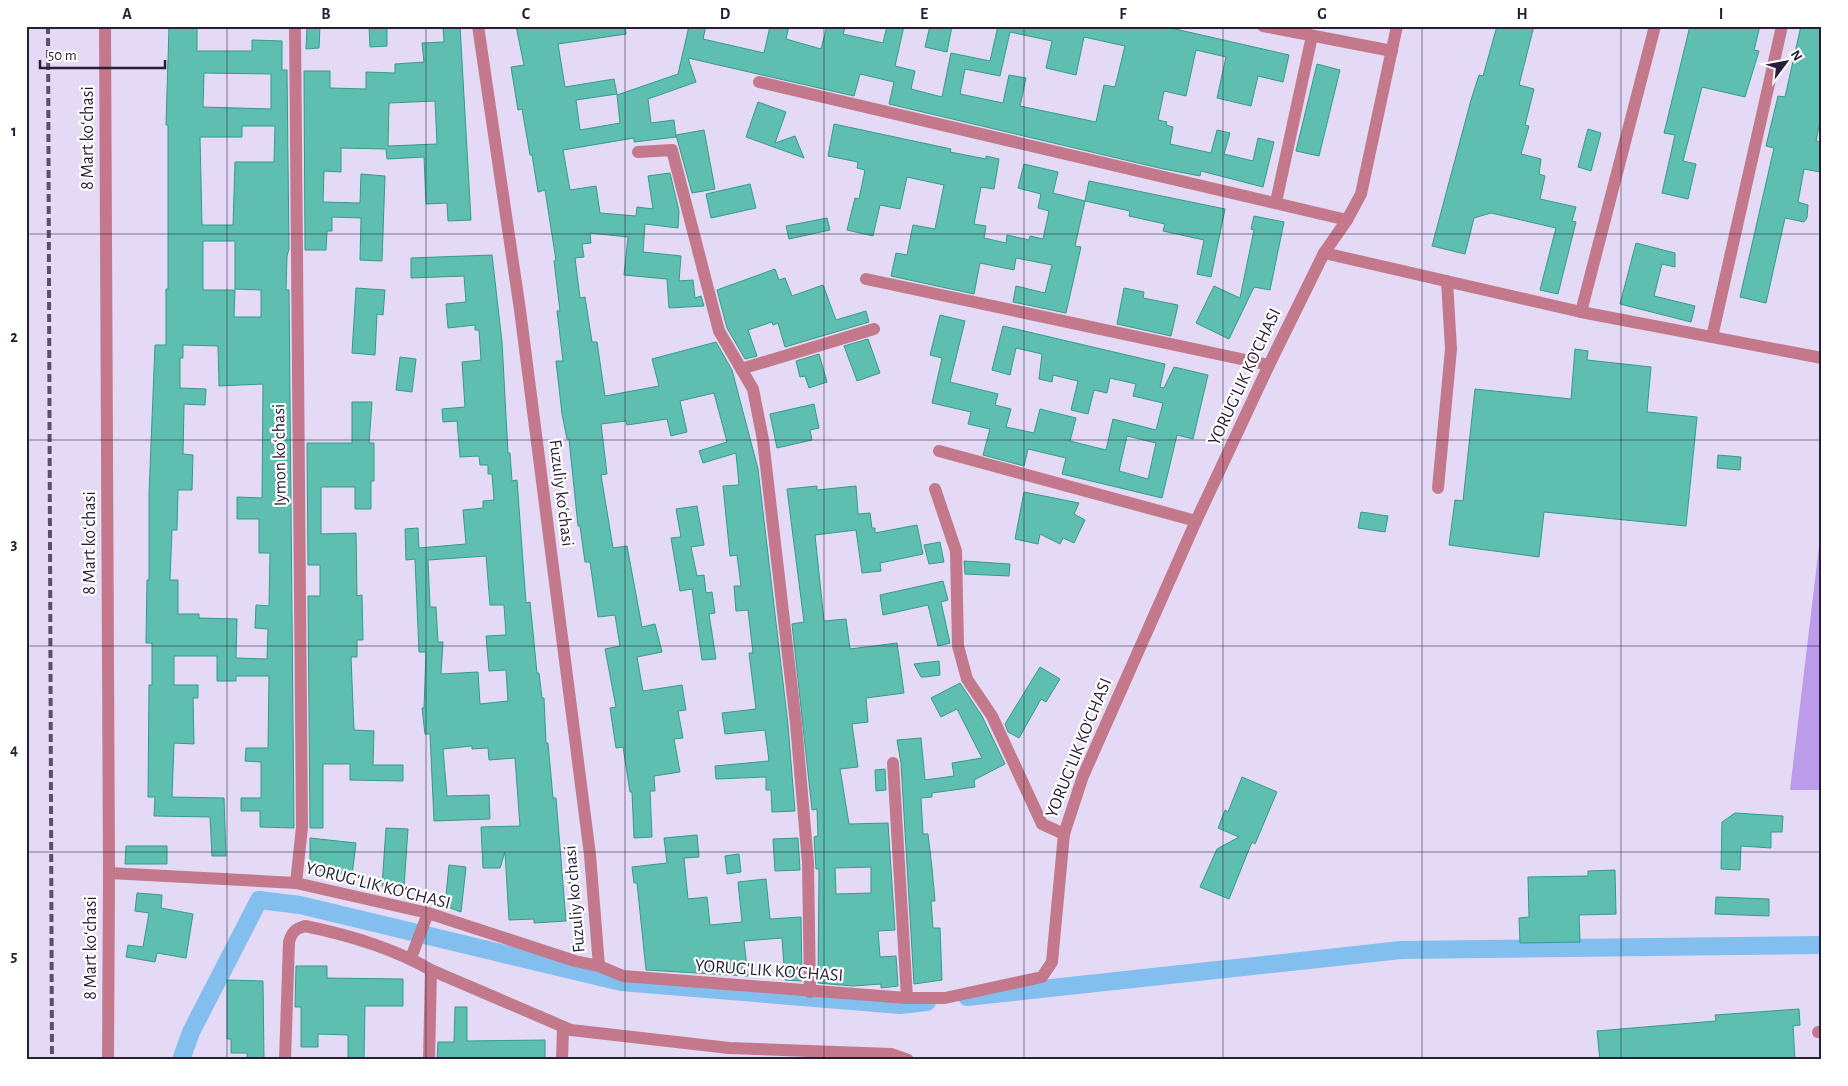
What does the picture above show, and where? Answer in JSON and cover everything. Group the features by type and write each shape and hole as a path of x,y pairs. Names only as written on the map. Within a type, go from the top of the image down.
{"street":[{"name":"8 Mart koʻchasi","path":"105,26 109,873 108,1060"},
{"name":"Iymon koʻchasi","path":"295,26 302,827 296,883"},
{"name":"Fuzuliy koʻchasi","path":"478,26 524,340 590,855 599,966"},
{"path":"1263,26 1392,51"},
{"name":"YORUG'LIK KO'CHASI","path":"109,873 296,883 428,913 575,961 599,966 623,976 810,992 907,998 945,998 1042,977 1052,962 1064,834 1083,776 1196,521 1269,365 1324,253 1347,220 1361,194 1397,26"},
{"path":"1581,312 1655,26"},
{"path":"1712,337 1782,26"},
{"path":"1276,202 1312,36"},
{"path":"759,82 1347,220"},
{"path":"638,152 672,150 719,330 753,389 763,440 795,714 808,863 810,992"},
{"path":"1324,253 1581,312 1822,358"},
{"path":"866,279 1269,365"},
{"path":"1438,488 1450,348 1447,282"},
{"path":"741,369 874,328"},
{"path":"938,452 1196,521"},
{"path":"935,489 956,551 958,646 967,679 992,716 1042,824 1064,834"},
{"path":"893,763 907,998"},
{"path":"411,958 428,913"},
{"path":"286,1060 289,942 291,934 296,928 306,926 411,958 431,970 563,1028 729,1054 891,1054 908,1060"},
{"path":"429,1060 431,970"},
{"path":"562,1060 563,1028"}],"shaded area":[{"path":"1822,521 1822,790 1790,790"}],"building":[{"path":"307,26 320,26 319,48 306,49"},
{"path":"369,26 387,26 387,46 370,47"},
{"path":"443,26 460,26 471,220 448,221 447,203 426,204 424,157 387,159 386,149 341,148 341,172 324,171 323,202 360,203 361,174 385,176 382,261 360,260 361,218 332,217 332,231 327,231 326,250 305,250 304,71 330,71 330,88 366,89 366,72 395,73 395,64 424,62 422,43 444,42","holes":["435,101 437,144 388,146 389,103"]},
{"path":"516,26 625,26 626,34 558,44 565,87 614,79 617,94 576,100 580,130 620,123 617,95 678,74 689,26 706,26 703,39 764,53 770,26 789,26 786,39 821,49 827,26 845,28 843,34 883,43 887,26 904,26 895,66 915,71 911,89 942,97 951,53 990,61 998,26 1162,26 1289,55 1283,82 1258,76 1251,106 1217,98 1226,57 1196,50 1186,96 1164,91 1158,120 1167,122 1166,125 1173,127 1170,144 1211,153 1217,130 1230,133 1224,154 1253,161 1258,138 1274,142 1263,187 1201,171 1200,176 1159,168 889,104 894,82 860,74 854,96 688,58 696,82 648,99 651,123 674,120 676,137 634,142 634,138 563,150 570,190 596,186 600,213 636,216 637,207 653,209 648,176 670,173 679,211 678,228 645,224 643,252 681,256 679,281 693,280 695,298 701,296 704,306 669,308 667,279 624,275 628,237 590,233 591,243 582,244 584,257 575,258 580,298 585,297 592,342 597,342 605,396 659,386 652,359 716,342 732,370 758,469 788,725 795,811 772,812 771,790 766,790 766,777 716,779 715,766 769,761 765,730 725,734 722,713 756,709 749,653 753,653 748,610 736,611 734,586 741,586 737,555 730,556 723,486 739,485 736,453 703,463 699,451 727,442 714,393 680,401 687,432 671,436 667,419 627,425 626,421 601,424 607,474 601,475 613,548 627,546 642,627 655,624 662,652 637,657 643,691 682,685 686,710 678,711 683,738 674,739 680,772 654,776 655,791 650,791 652,837 634,838 632,792 630,792 623,747 616,748 610,708 616,707 605,649 620,646 615,615 598,617 590,562 585,562 580,526 578,526 569,439 567,439 562,414 556,361 563,361 557,311 560,311 554,261 556,260 545,190 538,192 522,109 518,110 511,67 524,65","holes":["1010,32 1052,41 1046,68 1076,75 1084,37 1125,46 1115,87 1104,85 1096,122 1020,106 1026,78 1009,75 1003,103 960,94 965,69 1000,76"]},
{"path":"930,26 952,26 947,52 925,47"},
{"path":"1497,26 1534,26 1519,85 1534,89 1525,125 1529,126 1521,154 1541,159 1539,174 1545,176 1540,199 1576,207 1572,221 1576,222 1558,294 1540,290 1556,228 1491,213 1474,218 1465,254 1432,246 1471,100 1479,75 1483,76"},
{"path":"1690,26 1760,26 1754,50 1759,51 1745,97 1702,87 1683,161 1696,164 1688,199 1662,193 1675,135 1664,133"},
{"path":"1801,26 1822,26 1822,113 1816,141 1822,143 1822,164 1820,172 1804,169 1798,202 1808,205 1807,218 1804,222 1785,218 1766,303 1740,297 1774,148 1766,146 1778,96 1785,97"},
{"path":"169,27 197,27 197,51 252,51 252,40 282,41 282,70 287,70 289,249 286,290 289,290 294,828 260,827 260,811 241,811 241,798 261,798 261,762 245,761 246,748 268,748 269,676 236,676 236,681 217,681 217,656 174,656 174,685 198,685 198,698 193,698 194,744 174,743 172,797 224,798 226,856 212,856 210,817 154,816 155,797 148,797 149,685 152,685 152,643 146,643 147,580 149,580 149,494 155,345 166,345 168,125 166,125","holes":["204,73 271,74 271,109 203,107","242,126 275,126 274,162 235,162 233,225 202,225 200,137 242,137","203,241 235,241 235,289 261,290 261,317 234,317 235,290 203,290","183,345 218,346 219,386 263,384 262,498 237,497 237,519 259,519 259,553 270,553 269,606 256,605 255,628 268,629 267,659 236,658 237,619 199,618 199,614 178,614 178,580 170,580 172,530 177,530 178,490 192,490 193,455 183,454 184,404 205,405 206,389 180,388 180,358 183,358"]},
{"path":"1317,64 1340,70 1319,156 1296,151"},
{"path":"758,102 786,112 775,143 795,136 804,158 746,137"},
{"path":"834,124 951,149 950,152 986,159 986,156 999,159 994,189 981,187 974,224 986,226 984,238 1006,243 1007,235 1029,240 1030,236 1043,239 1049,211 1038,208 1041,194 1018,188 1024,164 1058,172 1053,193 1085,201 1075,246 1081,247 1066,313 1013,302 1016,286 1045,293 1052,265 1016,258 1014,270 980,263 974,294 891,276 896,253 907,255 913,225 935,229 944,185 907,177 900,209 880,205 873,236 847,230 855,198 859,199 865,170 857,168 858,162 828,156"},
{"path":"1588,129 1601,133 1591,171 1578,167"},
{"path":"704,130 715,189 692,193 676,135"},
{"path":"1089,181 1225,209 1211,277 1197,274 1204,240 1163,231 1165,224 1129,216 1130,211 1085,201"},
{"path":"750,184 756,208 711,218 706,194"},
{"path":"1254,216 1284,222 1270,290 1254,287 1229,339 1196,323 1214,286 1240,298 1254,230 1251,229"},
{"path":"827,218 830,230 789,239 786,226"},
{"path":"1636,243 1675,253 1675,267 1662,264 1654,296 1695,306 1691,322 1620,304"},
{"path":"492,255 502,342 508,453 510,453 512,481 517,480 526,603 530,602 537,673 539,673 542,698 544,698 546,743 548,743 553,798 556,798 566,921 534,923 534,919 509,920 505,852 500,868 483,868 481,827 520,826 515,758 489,760 488,748 472,749 472,746 443,749 447,796 489,795 490,819 434,821 430,734 425,734 422,708 424,708 426,652 419,652 415,559 406,560 405,529 418,528 419,548 466,544 463,510 483,508 483,501 494,500 492,474 488,474 488,465 480,465 479,456 460,457 457,421 443,422 442,409 465,407 462,362 481,360 479,330 475,330 475,325 448,328 446,304 466,302 464,276 411,278 411,258","holes":["486,556 490,605 504,605 506,635 486,636 489,671 506,670 508,701 480,704 478,672 441,674 443,642 438,642 436,607 430,607 428,560"]},
{"path":"775,269 779,280 785,278 792,296 823,285 836,320 866,311 869,322 785,347 778,323 773,325 772,322 748,330 757,356 745,359 727,328 717,290"},
{"path":"356,288 385,290 383,315 377,314 375,355 352,353"},
{"path":"1124,288 1144,292 1143,298 1178,305 1171,336 1117,324"},
{"path":"940,315 965,321 950,382 998,394 995,405 1011,409 1006,427 1034,433 1040,409 1076,418 1070,441 1106,450 1113,419 1156,430 1163,403 1133,396 1136,384 1110,378 1107,393 1094,390 1088,414 1071,410 1078,381 1053,375 1052,382 1039,379 1042,354 1016,348 1010,375 992,370 1003,326 1165,364 1160,387 1164,388 1174,367 1208,375 1193,439 1177,435 1162,498 1062,474 1066,458 1028,449 1024,466 983,455 990,429 968,424 971,412 932,403 942,358 930,355","holes":["1127,436 1156,443 1148,479 1119,471"]},
{"path":"868,339 880,373 857,381 844,346"},
{"path":"1575,349 1588,351 1587,360 1651,367 1647,412 1697,417 1686,526 1544,512 1539,557 1449,545 1455,500 1463,501 1475,389 1571,399"},
{"path":"819,354 827,382 809,388 805,376 800,377 796,361"},
{"path":"400,357 416,359 412,392 396,390"},
{"path":"352,402 372,402 369,443 374,443 374,481 371,481 371,509 355,509 355,487 321,487 321,534 356,533 357,596 362,595 363,640 357,640 357,657 351,657 354,730 374,731 373,765 403,765 403,781 350,780 350,764 323,764 323,828 310,828 308,596 320,596 320,565 308,565 307,443 352,443"},
{"path":"814,404 819,428 810,430 812,440 777,448 770,414"},
{"path":"1718,455 1741,457 1740,470 1717,468"},
{"path":"817,486 817,490 856,486 858,514 870,513 872,528 875,528 875,533 917,525 923,554 880,563 881,571 862,573 856,530 815,535 824,621 846,619 850,649 897,643 904,693 866,698 868,722 852,724 858,767 840,769 849,824 888,823 895,930 878,931 880,957 896,956 898,986 881,988 881,984 853,986 818,983 819,869 816,869 814,837 818,836 817,809 812,810 792,624 804,622 787,489","holes":["871,867 871,893 836,894 835,868"]},
{"path":"1024,492 1079,503 1074,514 1085,520 1074,543 1063,538 1060,544 1040,534 1038,544 1015,539"},
{"path":"697,506 704,545 691,547 697,576 704,575 706,593 712,592 715,613 709,614 716,659 702,660 692,589 680,591 671,538 681,537 676,509"},
{"path":"1361,512 1388,516 1385,532 1358,528"},
{"path":"940,542 944,562 929,564 924,545"},
{"path":"964,561 1010,564 1009,576 965,574"},
{"path":"943,581 948,600 941,602 950,643 938,646 928,605 883,615 880,595"},
{"path":"939,661 940,675 925,677 921,677 914,664"},
{"path":"1040,667 1060,679 1046,702 1041,699 1019,738 1008,732 1005,724"},
{"path":"960,683 982,716 1005,764 974,780 975,787 932,793 932,797 921,798 923,834 928,834 932,868 935,901 931,901 933,928 940,928 942,980 914,984 901,763 897,740 921,738 925,780 954,776 952,763 982,758 957,709 941,717 931,698"},
{"path":"885,769 886,790 876,791 875,770"},
{"path":"1242,777 1277,792 1255,844 1252,842 1229,899 1200,887 1217,849 1239,837 1218,828 1225,810 1228,812"},
{"path":"1735,813 1783,816 1782,832 1771,832 1771,848 1741,846 1740,870 1721,869 1722,822"},
{"path":"386,828 408,829 404,887 382,886"},
{"path":"697,835 699,857 684,858 688,899 707,897 710,925 742,922 738,882 766,879 770,919 801,917 802,981 785,980 782,938 744,941 748,976 646,970 637,883 634,883 632,867 667,863 664,838"},
{"path":"310,838 356,843 352,875 329,872 329,870 310,870"},
{"path":"798,838 800,870 775,871 773,839"},
{"path":"126,846 167,846 167,864 125,864"},
{"path":"739,854 741,872 727,874 725,856"},
{"path":"449,865 466,867 461,912 445,906"},
{"path":"1615,870 1616,914 1579,915 1580,942 1520,943 1519,918 1529,917 1528,877 1588,876 1588,871"},
{"path":"137,893 162,895 161,908 193,914 186,958 157,953 155,962 126,957 128,945 143,947 149,913 135,911"},
{"path":"1716,897 1769,899 1769,916 1715,914"},
{"path":"296,966 327,966 327,978 403,979 403,1006 365,1006 364,1060 350,1060 350,1057 348,1057 348,1035 318,1034 318,1047 301,1047 301,1007 295,1007"},
{"path":"227,980 263,981 264,1060 247,1060 247,1053 231,1053 231,1039 227,1039"},
{"path":"455,1007 467,1007 467,1041 545,1040 545,1060 437,1060 438,1042 454,1042"},
{"path":"1799,1009 1800,1025 1793,1026 1795,1060 1600,1060 1597,1031 1716,1021 1715,1015"}],"waterway":[{"path":"181,1060 191,1032 259,900 300,905 621,982 900,1005 927,1002"},
{"path":"967,997 1401,950 1822,945"}],"railway":[{"path":"48,26 52,1060"}]}
